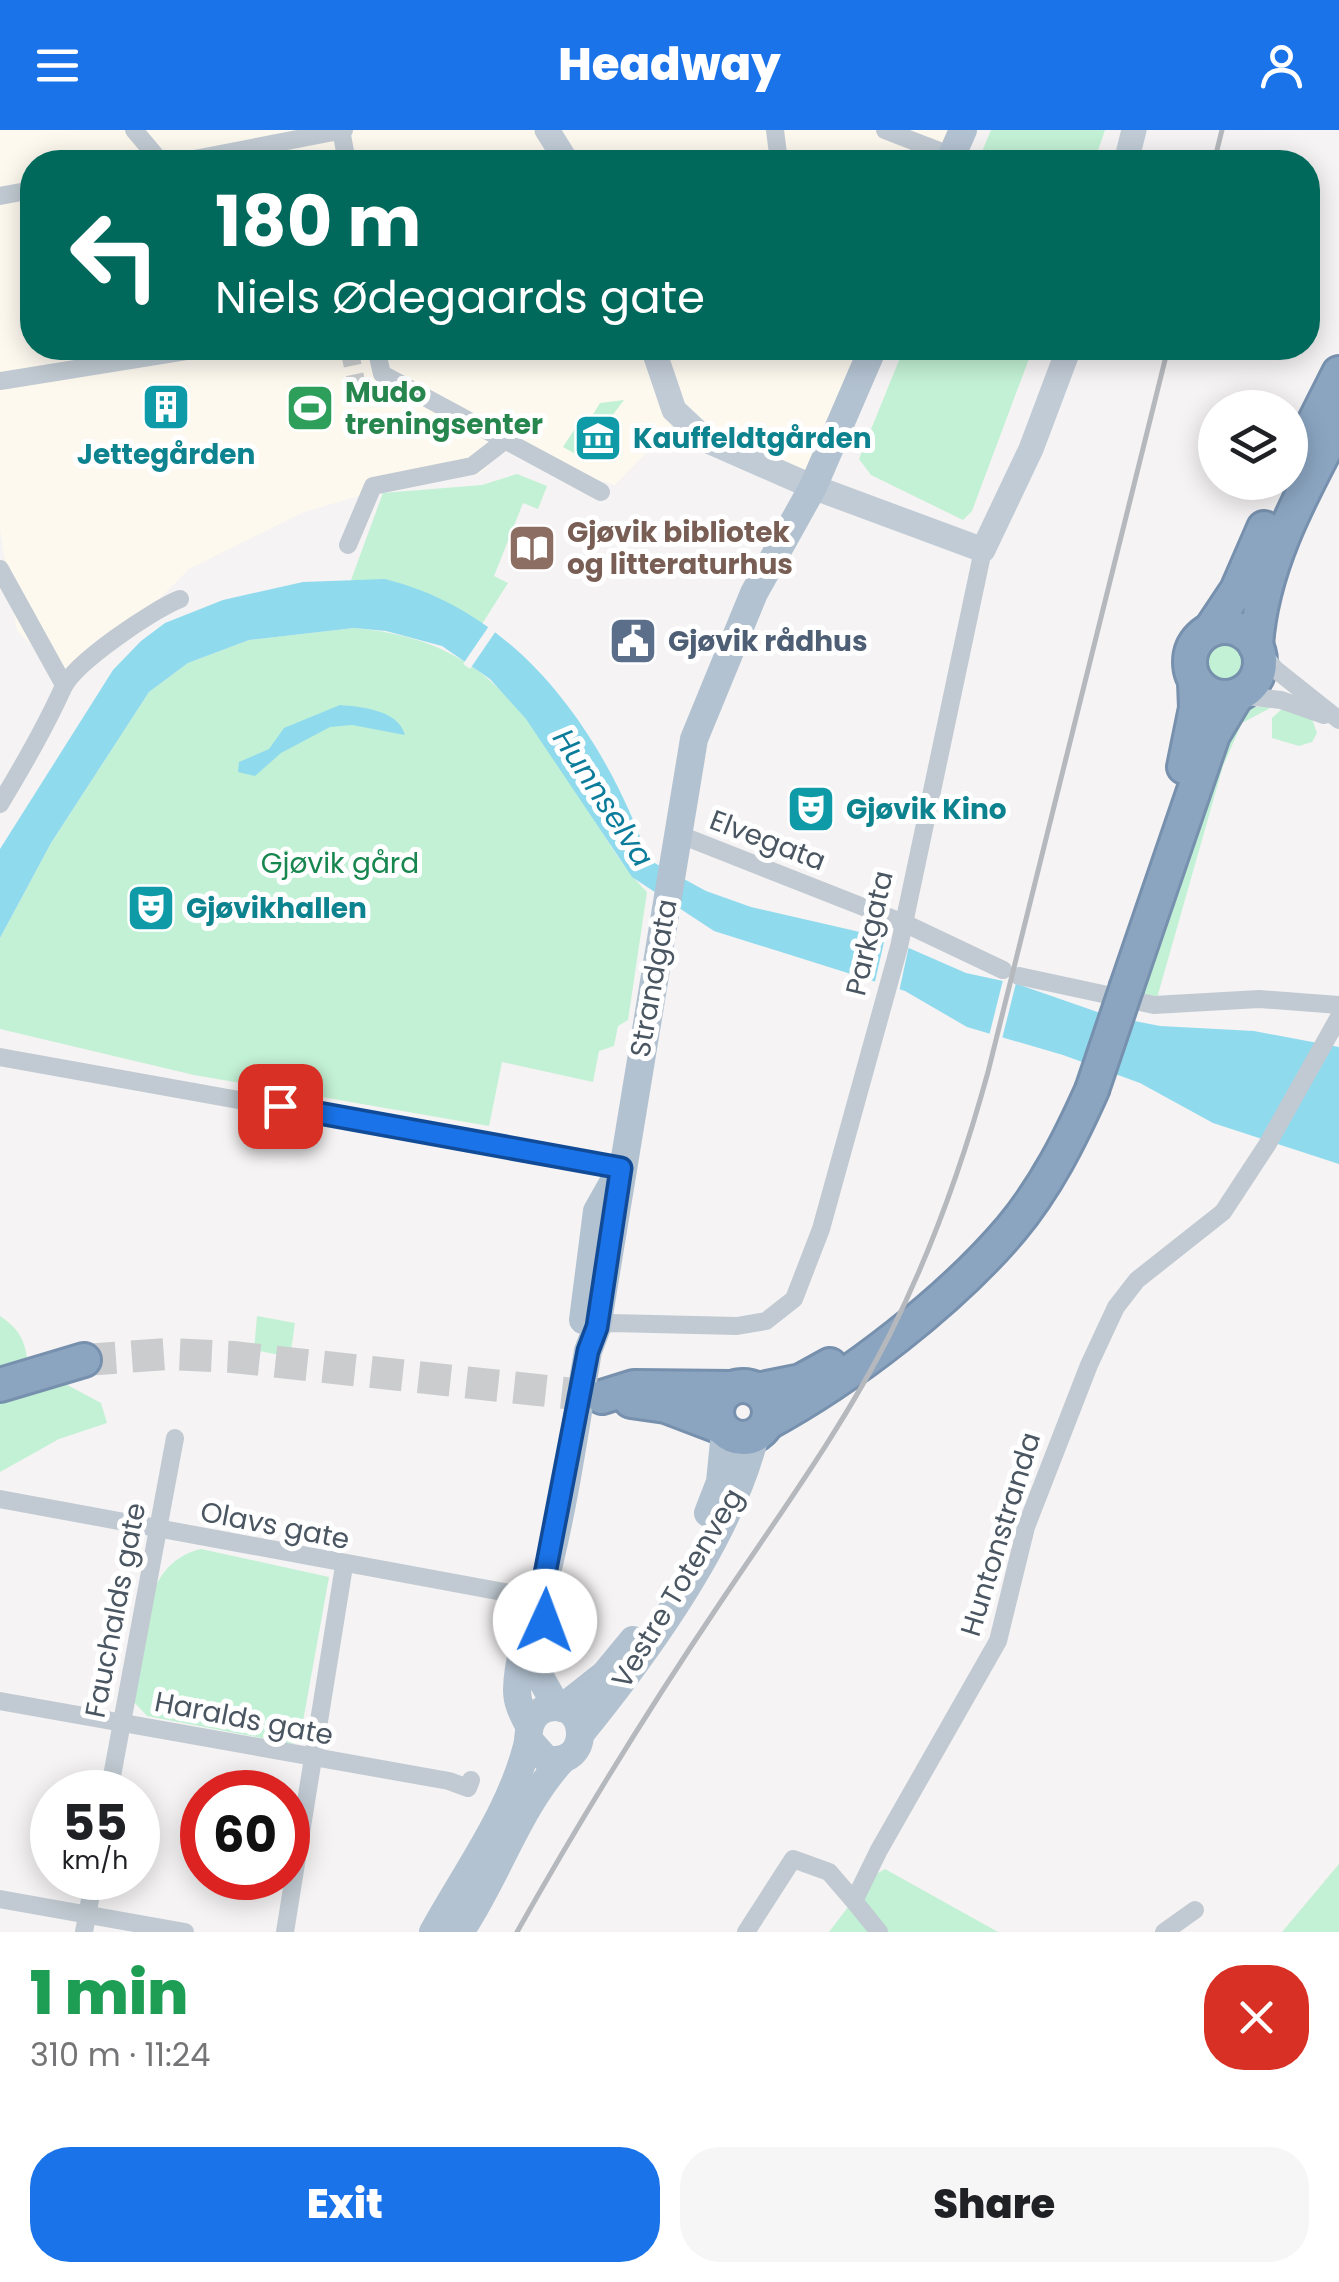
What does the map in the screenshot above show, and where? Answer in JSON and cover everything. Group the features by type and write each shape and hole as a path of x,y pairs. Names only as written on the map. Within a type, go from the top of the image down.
{"highway":[{"path":"1308,435 1339,374"},
{"path":"908,1323 801,1380 744,1389 634,1386 602,1397 666,1406 742,1430 851,1371 908,1323 1012,1228 1058,1160 1092,1090 1163,871 1213,735 1238,695 1258,674 1258,612 1277,552 1339,423"},
{"path":"1163,871 1189,752 1195,682 1189,666 1192,648 1211,629 1237,590 1276,500"},
{"path":"1211,629 1237,629 1256,646"},
{"path":"1195,682 1214,696 1238,695"},
{"path":"0,1384 84,1360"},
{"path":"742,1430 768,1405 744,1389"},
{"path":"742,1430 716,1410 744,1389"}],"main road":[{"path":"656,360 665,391 694,432 813,486 983,550 1031,448 1064,360"},
{"name":"Strandgata","path":"529,1733 517,1692 530,1616 540,1600 592,1339 583,1335 584,1288 597,1210 621,1168 694,739 754,592 813,486 867,360"},
{"name":"Vestre Totenveg","path":"560,1708 622,1656 678,1567 714,1499 742,1430"},
{"name":"Vestre Totenveg","path":"582,1732 625,1682 715,1534 742,1479 742,1430"},
{"name":"Strandgata","path":"540,1600 545,1621 538,1666 546,1693 560,1708"},
{"path":"433,1932 501,1814 540,1712 560,1708 576,1717 582,1732 577,1749 563,1759 531,1799 500,1866 460,1932"},
{"path":"529,1733 546,1759 563,1759"}],"street":[{"path":"134,130 151,150"},
{"path":"240,150 342,130"},
{"path":"885,130 954,150"},
{"path":"0,382 128,360"},
{"path":"379,360 382,374 601,492"},
{"path":"348,545 374,486 472,466 503,442"},
{"name":"Parkgata","path":"592,1339 611,1323 737,1326 766,1322 794,1299 821,1229 887,994 983,550"},
{"path":"0,569 64,685"},
{"path":"0,804 50,722 64,685 140,619 180,599"},
{"path":"1256,646 1275,669 1339,720"},
{"path":"1238,695 1281,700 1339,720"},
{"name":"Elvegata","path":"676,844 904,923 1011,973 1154,1004 1259,999 1339,1005"},
{"name":"Huntonstranda","path":"854,1901 878,1850 998,1641 1032,1510 1116,1307 1137,1280 1224,1212 1331,1037 1339,1016"},
{"path":"0,1057 621,1168"},
{"name":"Fauchalds gate","path":"113,1770 175,1438"},
{"name":"Olavs gate","path":"0,1499 540,1600"},
{"path":"285,1932 344,1566"},
{"name":"Haralds gate","path":"0,1701 313,1760 449,1781 462,1788 468,1788 471,1780"},
{"path":"746,1932 793,1860 829,1872 879,1932"},
{"path":"0,1898 86,1923 185,1932"},
{"path":"1164,1932 1195,1910"}],"shaded area":[{"path":"0,130 968,130 959,150 20,150 20,360 867,360 810,489 672,426 615,485 502,451 481,473 390,487 304,512 189,569 74,685 17,631 0,530"}],"green space":[{"path":"991,130 1105,130 1098,150 983,150"},
{"path":"899,360 1029,360 972,511 963,520 871,475 859,459"},
{"path":"624,400 581,457 563,447 583,416 589,421 600,403"},
{"path":"517,474 547,486 538,509 523,503 494,576 508,583 482,624 450,606 351,580 383,493 482,485"},
{"name":"Gjøvik gård","path":"354,628 397,634 433,646 464,661 490,681 536,732 620,859 647,892 628,1020 618,1026 614,1046 599,1051 593,1082 502,1062 489,1126 194,1075 0,1029 0,938 51,843 149,692 188,663 249,640"},
{"path":"1225,643 1239,649 1245,663 1239,677 1225,683 1211,677 1205,663 1211,649"},
{"path":"1248,707 1272,707 1242,723 1223,766 1157,998 1137,994 1206,770"},
{"path":"1282,709 1312,719 1317,733 1312,742 1299,746 1272,738 1272,718"},
{"path":"0,1316 20,1336 28,1364 101,1403 107,1423 59,1439 0,1472"},
{"path":"257,1316 295,1323 290,1357 254,1350"},
{"path":"201,1549 329,1577 300,1738 293,1744 147,1716 133,1701 142,1633 154,1589 180,1557"},
{"path":"1339,1864 1339,1932 1282,1932"},
{"path":"885,1869 998,1932 829,1932 871,1877"}],"water":[{"name":"Hunnselva","path":"385,579 434,596 477,620 516,650 551,685 608,768 649,860 706,891 751,907 886,938 966,973 1017,984 1109,1016 1160,1026 1254,1031 1339,1047 1339,1164 1213,1123 1140,1083 967,1027 905,991 714,931 632,877 526,719 490,679 442,646 386,631 354,628 249,640 188,663 149,692 51,843 0,938 0,849 113,670 141,641 165,623 223,600 303,582"},
{"path":"340,705 387,715 405,735 352,725 330,727 281,753 255,776 238,772 239,762 269,749 284,728"}],"pier":[{"path":"491,623 498,628 470,669 463,664"},
{"path":"886,933 910,941 899,992 874,986"},
{"path":"1004,976 1017,979 1001,1043 988,1040"}],"tunnel":[{"path":"352,360 359,396"},
{"path":"84,1360 168,1354 233,1357 602,1397"}],"railway":[{"path":"1217,150 1222,130"},
{"path":"517,1932 641,1725 851,1404 890,1334 933,1238 988,1072 1165,360"}],"place":[{"name":"Jettegården","path":"166,407"},
{"name":"Mudo treningsenter","path":"310,408"},
{"name":"Kauffeldtgården","path":"598,438"},
{"name":"Gjøvik bibliotek og litteraturhus","path":"532,548"},
{"name":"Gjøvik rådhus","path":"633,641"},
{"name":"Gjøvik Kino","path":"811,809"},
{"name":"Gjøvikhallen","path":"151,908"}],"route":[{"path":"280,1106 621,1168 617,1216 597,1327 588,1351 540,1600 545,1621"}]}
